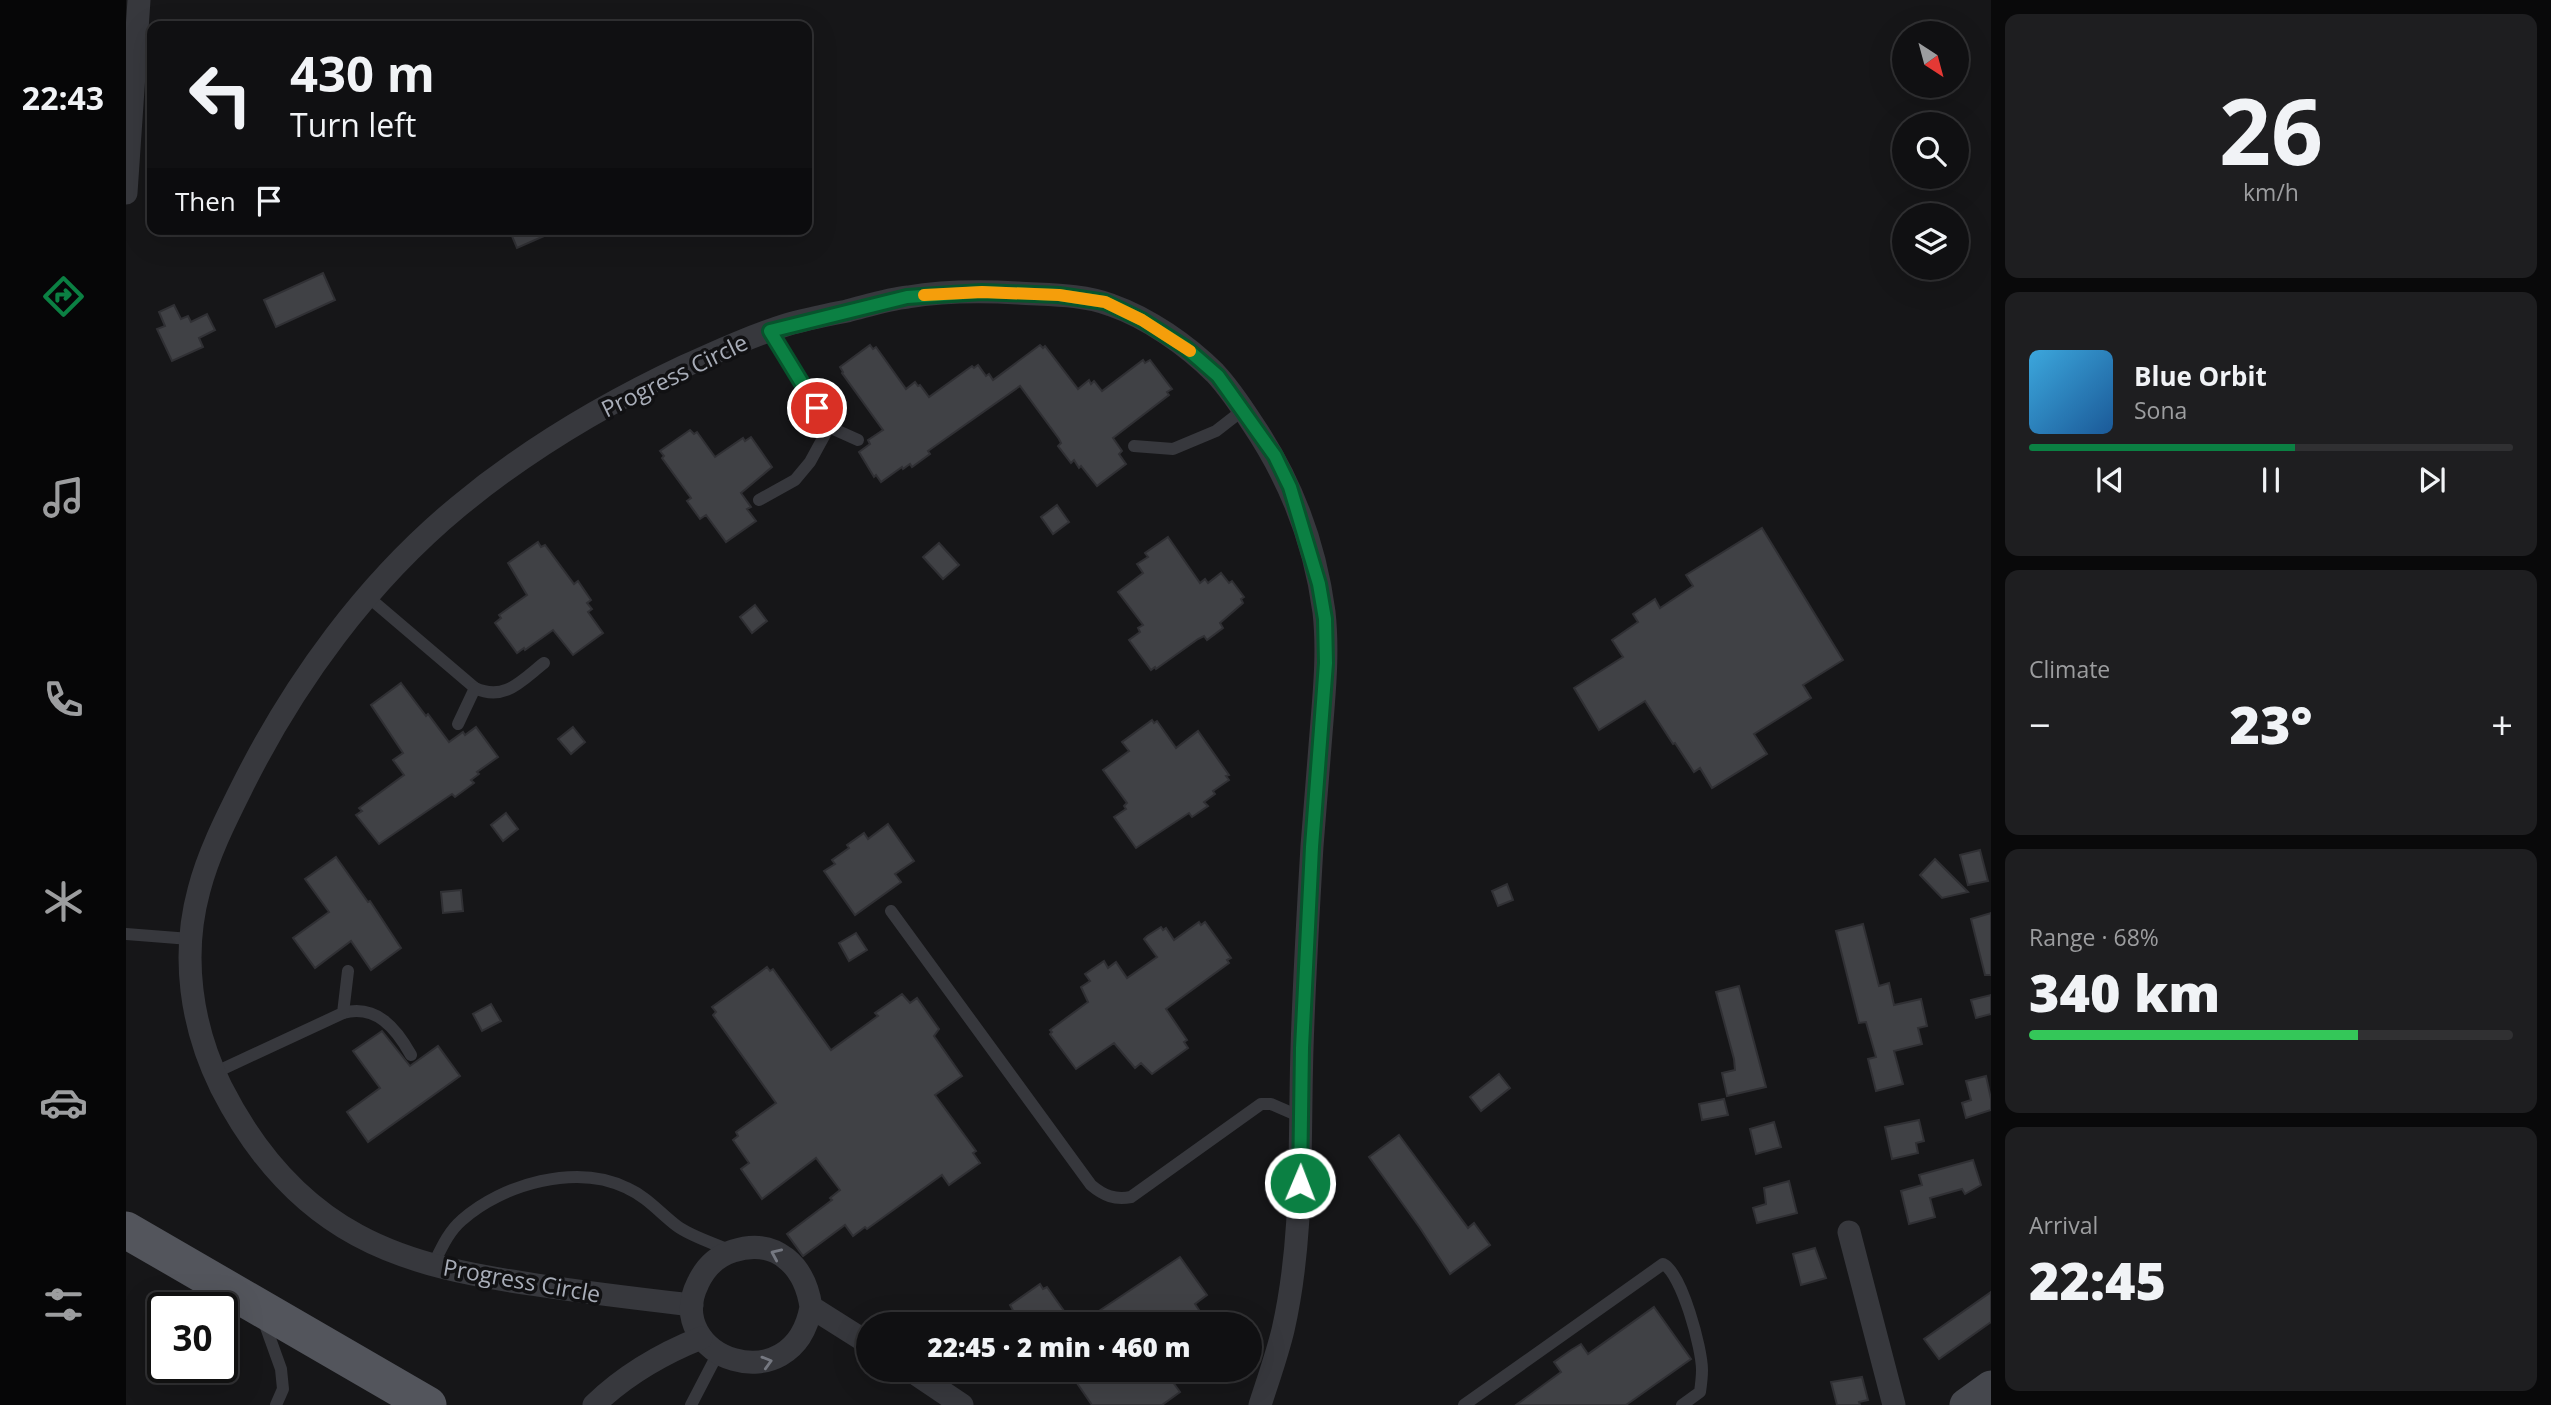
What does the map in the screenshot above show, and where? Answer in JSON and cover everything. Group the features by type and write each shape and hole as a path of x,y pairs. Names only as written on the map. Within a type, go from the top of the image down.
{"main road":[{"path":"126,1230 428,1405"},
{"path":"1966,1405 1991,1387"}],"street":[{"path":"126,193 139,0"},
{"name":"Progress Circle","path":"692,1305 481,1277 433,1265 356,1234 320,1210 271,1167 240,1125 214,1073 200,1037 192,995 190,939 200,886 225,823 259,752 309,672 351,613 451,512 542,444 625,394 737,342 770,331 907,297 982,292 1059,295 1105,302 1142,320 1186,348 1218,376 1275,456 1290,487 1319,584 1325,619 1326,663 1312,847 1302,1048 1300,1209 1283,1332 1260,1405"},
{"path":"1849,1232 1894,1405"},
{"path":"750,1247 769,1250 786,1258 800,1271 808,1288 811,1307 808,1325 800,1341 787,1354 770,1363 752,1366 734,1363 709,1347 696,1328 692,1305 696,1288 704,1272 716,1259 731,1251 750,1247"},
{"path":"811,1307 856,1335"},
{"path":"594,1405 636,1371 668,1351 709,1347"},
{"path":"928,1382 962,1405"}],"lane":[{"path":"770,331 829,427 858,440"},
{"path":"1135,446 1173,449 1216,430 1243,410"},
{"path":"759,500 795,480 810,462 829,427"},
{"path":"367,596 475,688 488,694 509,690 544,663"},
{"path":"458,724 475,688"},
{"path":"891,911 1091,1185 1101,1193 1119,1199 1131,1197 1261,1104 1271,1104 1301,1117"},
{"path":"126,934 190,939"},
{"path":"343,1013 348,971"},
{"path":"214,1073 356,1009 383,1018 401,1036 411,1055"},
{"path":"433,1265 447,1238 461,1220 505,1194 558,1177 591,1178 626,1187 652,1203 679,1228 731,1251"},
{"path":"1464,1405 1663,1264 1668,1266 1678,1279 1685,1293 1703,1367 1700,1392 1682,1405"},
{"path":"258,1305 281,1369 283,1389 276,1405"},
{"path":"691,1405 709,1347"}],"building":[{"path":"512,235 546,235 517,248"},
{"path":"323,273 335,300 276,327 264,300"},
{"path":"174,305 181,319 188,316 191,322 207,314 215,330 199,338 203,347 172,361 157,329 165,326 159,312"},
{"path":"870,345 873,349 876,347 906,389 915,382 929,397 972,366 974,368 978,365 986,376 989,374 993,380 1040,345 1043,348 1045,346 1078,389 1089,380 1091,384 1094,381 1102,391 1143,360 1145,363 1150,360 1172,389 1167,392 1169,395 1113,438 1122,451 1119,454 1126,464 1097,486 1081,466 1079,468 1074,460 1071,463 1058,446 1061,443 1059,439 1020,386 928,451 930,454 912,467 910,464 903,469 902,467 881,482 876,475 874,477 859,452 870,444 868,440 883,430 840,367"},
{"path":"690,430 694,434 697,432 715,457 743,438 745,441 751,437 772,467 741,493 751,507 747,509 756,521 726,542 706,515 700,519 687,501 691,498 662,458 664,456 660,451"},
{"path":"1057,505 1069,522 1053,534 1041,517"},
{"path":"1762,528 1843,660 1803,685 1811,698 1754,734 1767,754 1712,788 1700,768 1694,772 1645,701 1599,730 1574,688 1623,657 1612,640 1638,622 1633,614 1655,599 1660,608 1693,586 1686,575"},
{"path":"1168,537 1200,583 1205,579 1208,583 1221,573 1229,583 1232,581 1244,597 1241,599 1243,603 1220,623 1223,628 1207,640 1204,636 1198,639 1151,670 1129,640 1140,632 1138,628 1143,625 1118,592 1143,573 1137,564 1148,557 1145,553"},
{"path":"538,542 541,547 545,545 574,584 578,581 591,600 587,603 592,609 588,612 603,633 573,655 553,630 517,653 495,623 501,618 499,615 527,595 508,563"},
{"path":"939,543 959,565 943,579 923,557"},
{"path":"755,605 767,621 752,633 740,617"},
{"path":"401,683 449,742 476,727 498,757 477,772 479,774 471,780 474,783 455,797 452,794 379,844 356,815 362,811 359,808 404,775 393,760 403,753 371,705"},
{"path":"1152,720 1154,723 1157,721 1176,748 1198,731 1229,775 1226,776 1229,780 1213,791 1215,794 1204,802 1208,806 1192,817 1189,813 1136,848 1114,817 1126,809 1124,806 1127,803 1103,770 1129,751 1122,742"},
{"path":"573,727 585,742 571,754 558,739"},
{"path":"506,813 518,829 503,841 491,825"},
{"path":"888,824 914,861 895,874 901,882 855,915 824,871 835,864 832,860 849,848 847,845 864,833 868,839"},
{"path":"1980,850 1988,881 1968,885 1960,855"},
{"path":"336,857 401,948 371,970 351,941 315,968 293,938 329,912 305,879"},
{"path":"1935,859 1968,892 1942,898 1920,875"},
{"path":"1507,884 1513,900 1498,906 1492,891"},
{"path":"461,890 463,911 443,913 441,892"},
{"path":"1991,913 1991,975 1985,975 1971,919"},
{"path":"1199,922 1201,925 1205,922 1231,958 1227,960 1229,963 1166,1009 1187,1040 1184,1042 1188,1048 1152,1074 1141,1063 1135,1068 1114,1043 1076,1069 1050,1034 1050,1030 1088,1002 1081,987 1090,981 1085,974 1104,961 1108,968 1116,962 1127,978 1157,957 1144,939 1147,936 1161,927 1163,930 1166,928 1174,940"},
{"path":"1863,924 1879,986 1889,983 1894,1005 1921,999 1927,1026 1918,1028 1922,1044 1894,1051 1903,1084 1876,1091 1868,1059 1876,1057 1866,1022 1859,1023 1836,931"},
{"path":"856,933 867,950 849,961 839,943"},
{"path":"767,967 770,971 773,969 831,1050 878,1016 875,1013 902,994 910,1003 917,998 939,1029 934,1036 962,1076 935,1095 976,1151 973,1153 980,1163 949,1185 942,1175 867,1229 865,1227 853,1236 845,1225 803,1256 787,1234 832,1200 830,1198 840,1190 816,1158 762,1199 741,1169 749,1163 733,1140 738,1136 736,1132 776,1103 713,1015 716,1012 712,1007"},
{"path":"1739,986 1766,1087 1727,1096 1722,1073 1735,1070 1734,1059 1716,992"},
{"path":"1991,995 1991,1014 1976,1018 1971,1000"},
{"path":"491,1004 501,1021 482,1031 473,1014"},
{"path":"382,1031 410,1066 438,1046 460,1076 368,1142 347,1112 380,1088 353,1051"},
{"path":"1499,1074 1510,1088 1481,1111 1470,1097"},
{"path":"1986,1076 1991,1110 1966,1118 1962,1103 1971,1100 1966,1081"},
{"path":"1724,1099 1728,1115 1702,1120 1699,1104"},
{"path":"1919,1120 1924,1141 1916,1143 1918,1153 1892,1159 1885,1127"},
{"path":"1774,1122 1781,1147 1756,1154 1750,1129"},
{"path":"1399,1135 1468,1228 1474,1223 1490,1245 1450,1274 1369,1157"},
{"path":"1973,1160 1981,1185 1965,1194 1962,1189 1930,1198 1935,1217 1909,1224 1901,1191 1922,1185 1919,1175"},
{"path":"1789,1181 1797,1213 1757,1223 1753,1208 1766,1204 1764,1188"},
{"path":"1815,1248 1826,1278 1801,1285 1793,1254"},
{"path":"1180,1257 1207,1295 1195,1304 1200,1312 1098,1312"},
{"path":"1040,1284 1043,1289 1047,1287 1065,1312 1014,1312 1010,1305"},
{"path":"1991,1292 1991,1322 1939,1359 1924,1339"},
{"path":"1654,1307 1691,1359 1626,1405 1516,1405 1561,1372 1554,1362 1581,1344 1588,1354"},
{"path":"1862,1377 1868,1400 1859,1402 1860,1405 1837,1405 1831,1382"},
{"path":"1076,1382 1173,1382 1180,1392 1162,1405 1092,1405"}],"slow traffic":[{"path":"924,295 982,292 1059,295 1105,302 1142,320 1190,351"}],"route":[{"path":"817,408 770,331 907,297 982,292 1059,295 1105,302 1142,320 1186,348 1218,376 1275,456 1290,487 1304,530 1319,584 1325,619 1326,663 1312,847 1302,1048 1300,1183"}]}
